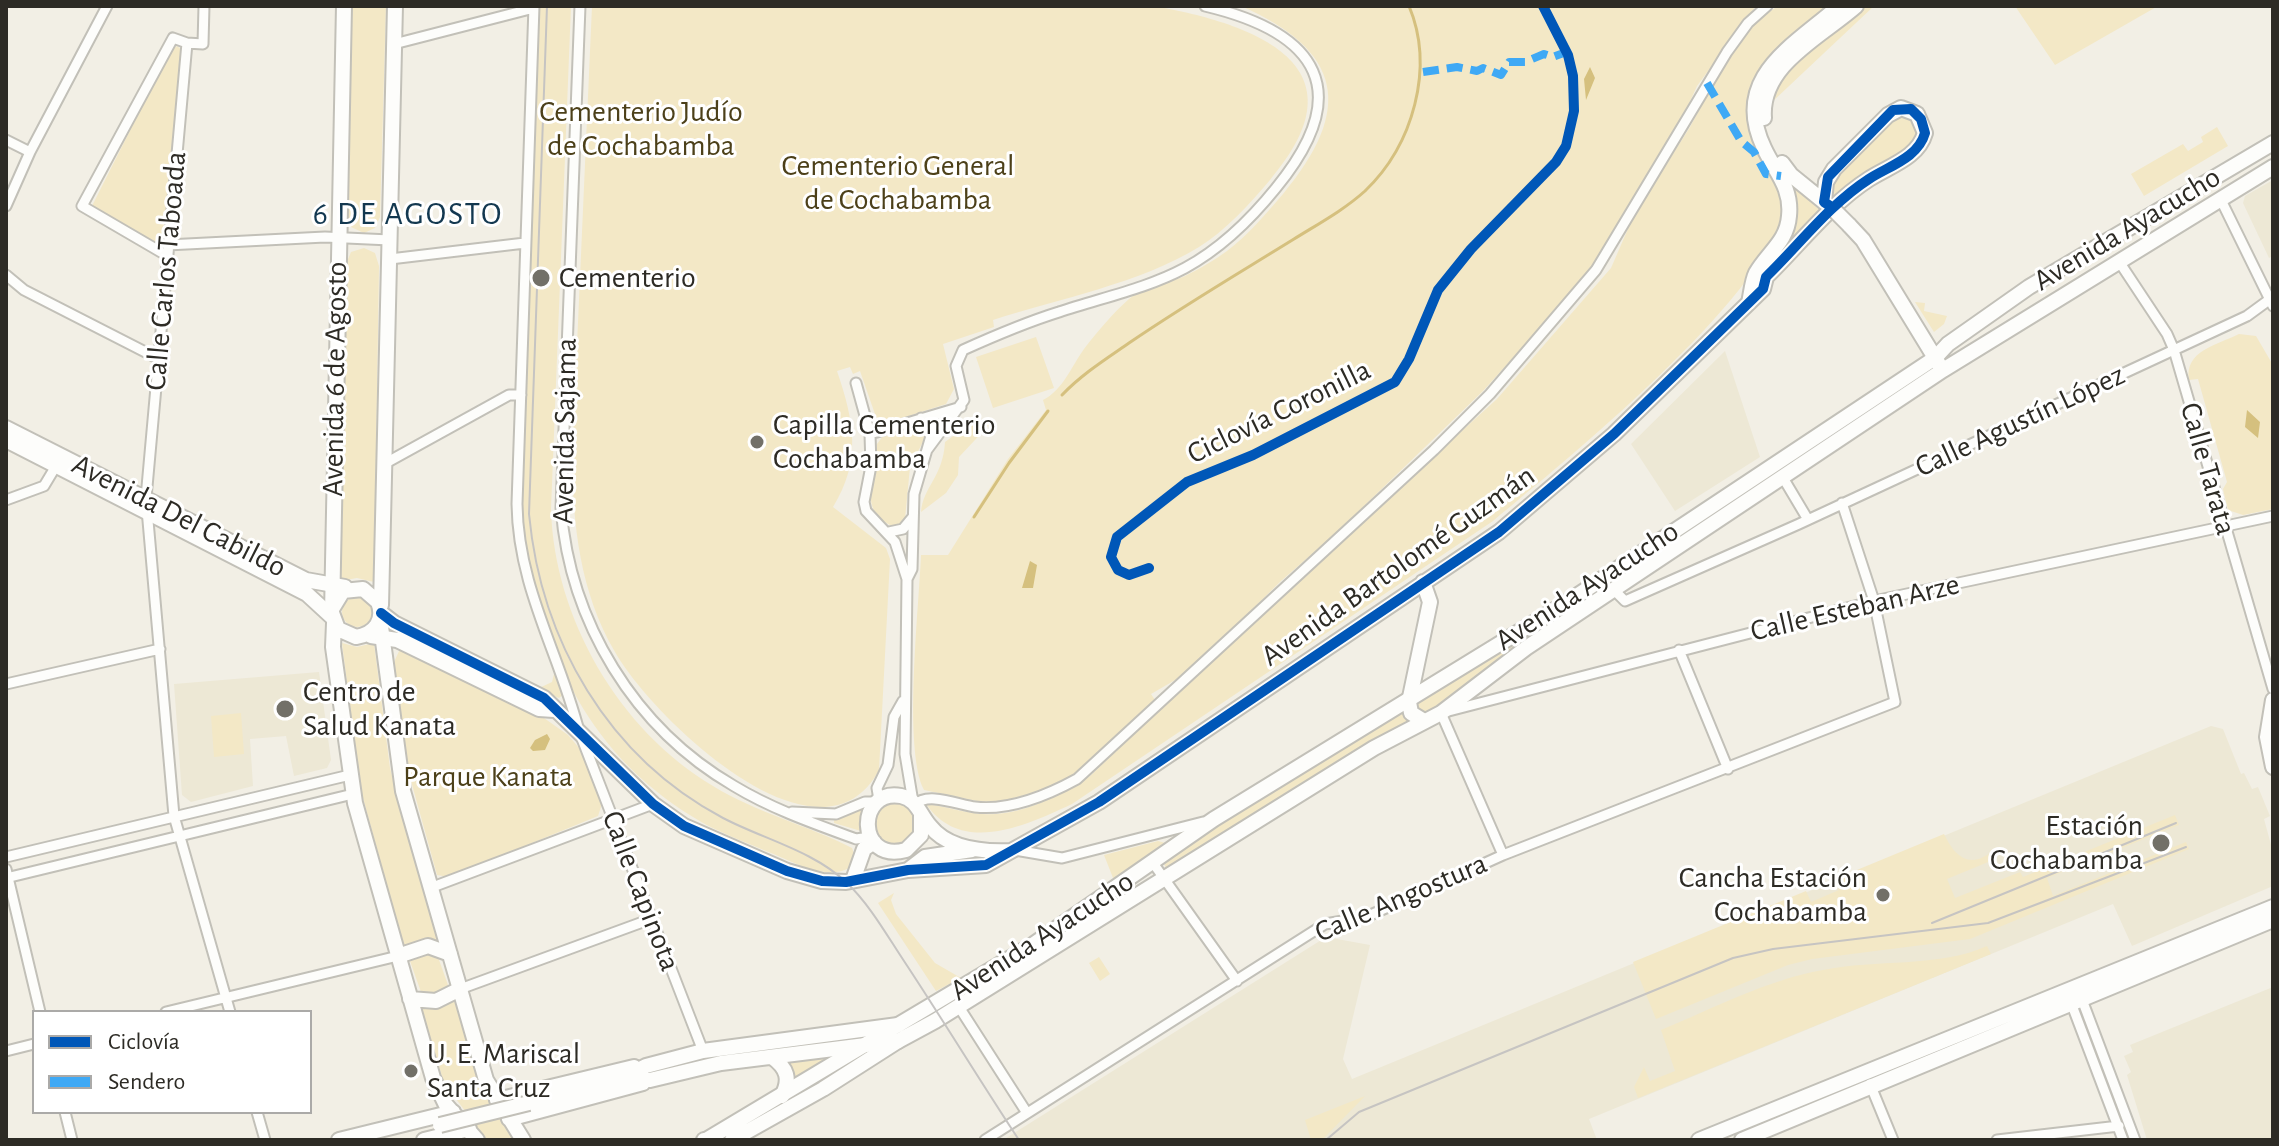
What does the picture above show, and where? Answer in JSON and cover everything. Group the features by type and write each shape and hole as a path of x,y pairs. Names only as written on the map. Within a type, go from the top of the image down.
{"main road":[{"name":"Avenida 6 de Agosto","path":"344,6 337,238 333,647 353,794 410,999 440,1096 473,1134"},
{"name":"Avenida 6 de Agosto","path":"395,6 382,636 398,765 430,888 486,1080 523,1140"},
{"path":"1749,303 1755,274 1785,238 1790,214 1786,187 1763,148 1757,127 1754,109 1757,92 1774,61 1839,6"},
{"path":"1856,6 1775,75 1764,107 1765,125 1791,175 1827,204 1863,240 1939,364"},
{"name":"Avenida Bartolomé Guzmán","path":"917,807 934,830 972,850 1015,850 1099,802 1499,532 1564,477 1749,303 1763,289 1766,277 1844,199 1866,181 1914,153 1925,133 1917,114 1901,108 1888,115 1828,177 1827,204"},
{"name":"Avenida Ayacucho","path":"732,1140 748,1136 1165,876 1441,713 1526,648 1782,476 1939,364 1948,344 2029,287 2273,143"},
{"name":"Avenida Ayacucho","path":"706,1140 990,972 1214,819 1566,603 1939,364 2273,167"},
{"name":"Avenida Del Cabildo","path":"6,428 307,594 333,616"},
{"name":"Avenida Del Cabildo","path":"6,440 56,466 146,504 306,580 332,587 357,588"},
{"path":"1423,582 1430,602 1410,698 1411,713 1424,721"},
{"path":"554,710 539,709 382,636 348,636 333,616 340,594 357,588 373,594 381,613 394,623 544,698 653,804 684,826 787,871 834,882 903,871 986,865 1015,850"},
{"path":"365,636 377,626 381,613"},
{"path":"2273,700 2267,737 2273,767"},
{"path":"900,796 917,807 921,835 903,871 876,843 868,817 878,801 900,796"},
{"path":"853,880 864,849 876,843 899,852 913,846"},
{"path":"903,871 925,857 972,850"},
{"path":"1707,1139 2071,987 2273,907"},
{"path":"1742,1140 2273,920"},
{"path":"398,956 428,946 450,954"},
{"path":"410,999 436,1001 460,989"},
{"path":"509,1119 636,1087 648,1073 703,1051 898,1025"},
{"path":"381,1140 648,1073 898,1041"},
{"path":"772,1057 786,1071 788,1081 782,1096"},
{"path":"497,1100 628,1067 648,1073"},
{"path":"339,1140 453,1112"},
{"path":"424,1140 473,1134"}],"street":[{"path":"6,206 30,152 107,6"},
{"path":"204,6 203,44 173,38 82,206 167,250 337,238 390,240"},
{"name":"Avenida Sajama","path":"580,6 561,508 574,584 604,654 645,713 704,767 759,800 856,839 876,843"},
{"path":"927,450 964,400 956,366 963,350 1055,313 1159,279 1197,261 1263,203 1309,142 1317,124 1319,90 1313,71 1300,52 1257,23 1205,6"},
{"path":"856,383 870,434 871,466 864,502 871,519 889,532 900,552 907,579 903,701 906,771 917,807 926,798 999,808 1056,790 1077,779 1434,450 1490,394 1580,293 1713,73 1748,23 1767,6"},
{"path":"394,44 534,7"},
{"name":"Avenida Sajama","path":"534,7 517,504 521,552 534,605 570,694 579,731"},
{"name":"Calle Carlos Taboada","path":"187,43 146,504 174,816 229,1010"},
{"path":"6,140 30,152"},
{"path":"2220,198 2272,300"},
{"path":"390,259 525,243"},
{"name":"Calle Tarata","path":"2118,260 2167,334 2174,350 2273,689"},
{"path":"6,275 24,290 157,358"},
{"name":"Calle Agustín López","path":"1613,589 1625,601 2256,312 2272,300"},
{"path":"384,464 509,395 521,395"},
{"path":"870,434 961,407"},
{"path":"907,579 912,569 914,494 933,429 928,421 921,418"},
{"path":"6,500 44,486 56,466"},
{"path":"1782,476 1807,518"},
{"path":"1842,503 1874,601"},
{"name":"Calle Esteban Arze","path":"1441,713 1874,601 2273,516"},
{"path":"889,532 903,529 913,517"},
{"name":"Calle Angostura","path":"985,1140 1325,924 1366,917 1503,855 1895,702 1874,601"},
{"path":"6,684 160,649"},
{"path":"1679,650 1728,769"},
{"path":"878,801 877,788 888,765 894,717 903,701"},
{"path":"1441,713 1503,855"},
{"name":"Calle Capinota","path":"579,731 703,1051"},
{"path":"6,857 350,775"},
{"path":"40,1010 7,875 353,794"},
{"name":"Avenida Sajama","path":"784,811 825,815 878,801"},
{"path":"430,888 653,804"},
{"path":"1015,850 1062,858 1214,819"},
{"path":"1153,863 1237,981"},
{"path":"460,989 651,919"},
{"path":"174,1010 398,956"},
{"path":"2071,987 2135,1140"},
{"path":"2078,1002 2123,1140"},
{"path":"959,1007 1027,1113"},
{"path":"6,1051 32,1044"},
{"path":"1865,1072 1893,1140"},
{"path":"66,1114 72,1140"},
{"path":"258,1114 265,1140"},
{"path":"1997,1140 2054,1136 2119,1126"}],"shaded area":[{"path":"1590,67 1595,78 1586,100 1584,79"},
{"path":"2273,180 2273,256 2269,258 2243,203 2245,196"},
{"path":"1725,351 1760,457 1675,511 1631,444"},
{"path":"2247,410 2260,422 2258,438 2245,427"},
{"path":"1030,561 1037,565 1033,588 1022,588"},
{"path":"319,672 331,760 327,768 294,776 286,736 250,739 253,786 191,802 182,795 174,684"},
{"path":"2211,726 2223,729 2241,774 2244,773 2252,789 2258,787 2270,816 2264,819 2273,852 2273,886 2132,946 2113,904 1589,1119 1597,1140 1003,1140 1326,937 1370,945 1343,1059 1352,1079"},
{"path":"547,734 550,739 545,750 533,751 530,748 535,740"},
{"path":"2273,987 2273,1140 2147,1140 2127,1075 2131,1072 2124,1056 2133,1052 2130,1045"}],"green space":[{"path":"351,6 386,6 380,217 375,228 364,233 351,227 347,215"},
{"path":"539,6 571,6 551,509 555,550 564,590 579,630 598,667 621,702 648,734 679,762 713,786 852,848 855,856 852,866 843,871 822,872 801,866 731,836 693,817 654,790 622,759 595,726 555,652 529,567 520,522"},
{"name":"Cementerio General de Cochabamba","path":"592,6 1154,6 1229,25 1261,39 1287,57 1303,79 1308,107 1298,140 1270,180 1209,241 1151,271 993,320 994,327 943,344 954,389 946,404 887,423 876,417 860,371 853,374 850,367 837,371 848,407 852,440 848,473 833,507 886,548 890,559 879,770 852,799 818,807 779,798 738,776 699,746 663,713 634,680 603,629 586,582 574,509 572,458"},
{"path":"1241,6 1756,6 1697,86 1682,119 1585,277 1483,391 1189,672 1151,694 1155,700 1075,774 1037,792 991,804 924,790 914,743 913,711 921,555 948,555 1008,459 1046,410 1043,400 1061,384 1111,316 1135,295 1185,276 1235,245 1283,194 1306,163 1321,135 1328,109 1327,85 1318,63 1301,42"},
{"path":"1778,6 1833,6 1752,90 1785,212 1768,249 1739,290 1658,377 1493,521 1072,804 1016,827 996,831 958,829 941,820 926,804 976,813 1011,812 1053,797 1090,776 1274,601 1497,399 1611,268 1634,215 1690,127 1719,72 1753,23"},
{"path":"1861,6 1874,6 1771,103 1785,73 1796,60"},
{"path":"2015,6 2158,6 2055,65"},
{"path":"177,46 182,50 163,247 92,206 170,51"},
{"path":"1898,115 1910,115 1918,131 1911,146 1837,199 1831,190 1832,181"},
{"path":"2217,127 2228,146 2144,196 2131,174 2183,144 2188,151 2203,142 2201,137"},
{"path":"1790,183 1823,213 1763,272 1789,239"},
{"path":"364,248 375,253 379,266 374,582 357,578 340,581 346,264 351,252"},
{"path":"1915,302 1925,303 1924,311 1947,316 1944,324 1934,332"},
{"path":"2239,334 2256,336 2273,365 2273,509 2243,515 2228,510 2223,489 2227,482 2198,379 2189,380 2189,370 2197,356"},
{"path":"1036,337 1054,388 993,408 976,357"},
{"path":"975,420 990,424 959,457 958,475 946,493 921,512 925,495 941,464 945,442"},
{"path":"924,424 928,432 910,467 905,519 897,528 884,521 872,504 877,444 883,436"},
{"path":"1670,541 1428,712 1416,709 1419,700"},
{"path":"357,597 368,601 372,612 368,623 357,627 346,623 342,612 346,601"},
{"path":"342,643 357,647 374,643 390,768 438,943 404,948 360,787"},
{"name":"Parque Kanata","path":"400,649 544,718 568,735 580,749 602,804 598,816 449,877 437,875 408,770 394,662"},
{"path":"555,670 564,694 559,698 537,689 552,682"},
{"path":"1404,708 1411,723 1364,745 1166,868 1164,864 1236,812"},
{"path":"241,713 244,754 214,757 211,716"},
{"path":"894,802 909,809 916,824 909,839 894,846 879,839 872,824 879,809"},
{"path":"866,808 861,831 834,823 834,820"},
{"path":"2175,815 2179,825 2047,878 2053,896 2186,842 2189,849 1970,939 1812,959 1788,965 1656,1019 1633,962 1806,891 1811,902 1839,890 1835,879 1944,834 1962,857 1975,860 1990,853 1993,860 1947,879 1955,898 2020,872 2023,877"},
{"path":"1158,841 1169,844 1115,883 1104,855"},
{"path":"894,893 891,900 896,914 935,963 961,978 936,991 878,903"},
{"path":"1987,946 1991,954 1638,1098 1634,1087 1644,1067 1650,1081 1675,1071 1661,1030 1782,980 1843,967 1948,957"},
{"path":"422,952 438,957 448,985 443,993 426,995 421,992 410,961"},
{"path":"1099,957 1110,974 1100,981 1089,963"},
{"path":"454,998 480,1087 513,1140 487,1140 444,1083 421,1007"},
{"path":"834,1056 792,1081 788,1062"},
{"path":"1862,1080 1864,1084 1720,1138"},
{"path":"1365,1096 1322,1140 1311,1140 1305,1120"}],"waterway":[{"path":"1062,395 1094,367 1149,329 1340,211 1382,172 1407,129 1419,80 1417,30 1409,6"},
{"path":"974,517 1048,411"}],"tram line":[{"path":"547,6 529,514 536,561 548,606 565,650 587,691 614,728 646,763 682,793 738,826 819,862 847,883 884,930 1019,1140"},
{"path":"1932,923 2176,823"},
{"path":"1326,1140 1359,1112 1733,958 1773,949 1988,923 2186,847"}],"marked path":[{"path":"1423,72 1457,67 1477,71 1483,68 1501,75 1509,62 1525,62 1544,54 1553,57 1569,51"},
{"path":"1707,83 1741,141 1754,152 1766,174 1781,176"}],"cycle path":[{"name":"Ciclovía Coronilla","path":"1149,568 1129,575 1118,570 1111,557 1117,537 1187,482 1253,455 1395,382 1409,359 1438,290 1471,249 1556,162 1566,146 1574,111 1573,76 1568,55 1543,6"},
{"path":"381,613 394,623 544,698 653,804 684,826 787,871 822,881 846,882 908,870 986,865 1099,802 1499,532 1614,434 1763,289 1766,277 1841,200 1916,149 1925,133 1921,119 1911,109 1893,110 1828,177 1824,202 1830,206"}],"place":[{"name":"Cementerio","path":"541,278"},
{"name":"Capilla Cementerio Cochabamba","path":"757,442"},
{"name":"Centro de Salud Kanata","path":"285,709"},
{"name":"Estación Cochabamba","path":"2161,843"},
{"name":"Cancha Estación Cochabamba","path":"1883,895"},
{"name":"U. E. Mariscal Santa Cruz","path":"411,1071"}],"district":[{"name":"6 DE AGOSTO","path":"408,214"}],"park label":[{"name":"Cementerio Judío de Cochabamba","path":"641,129"}]}
